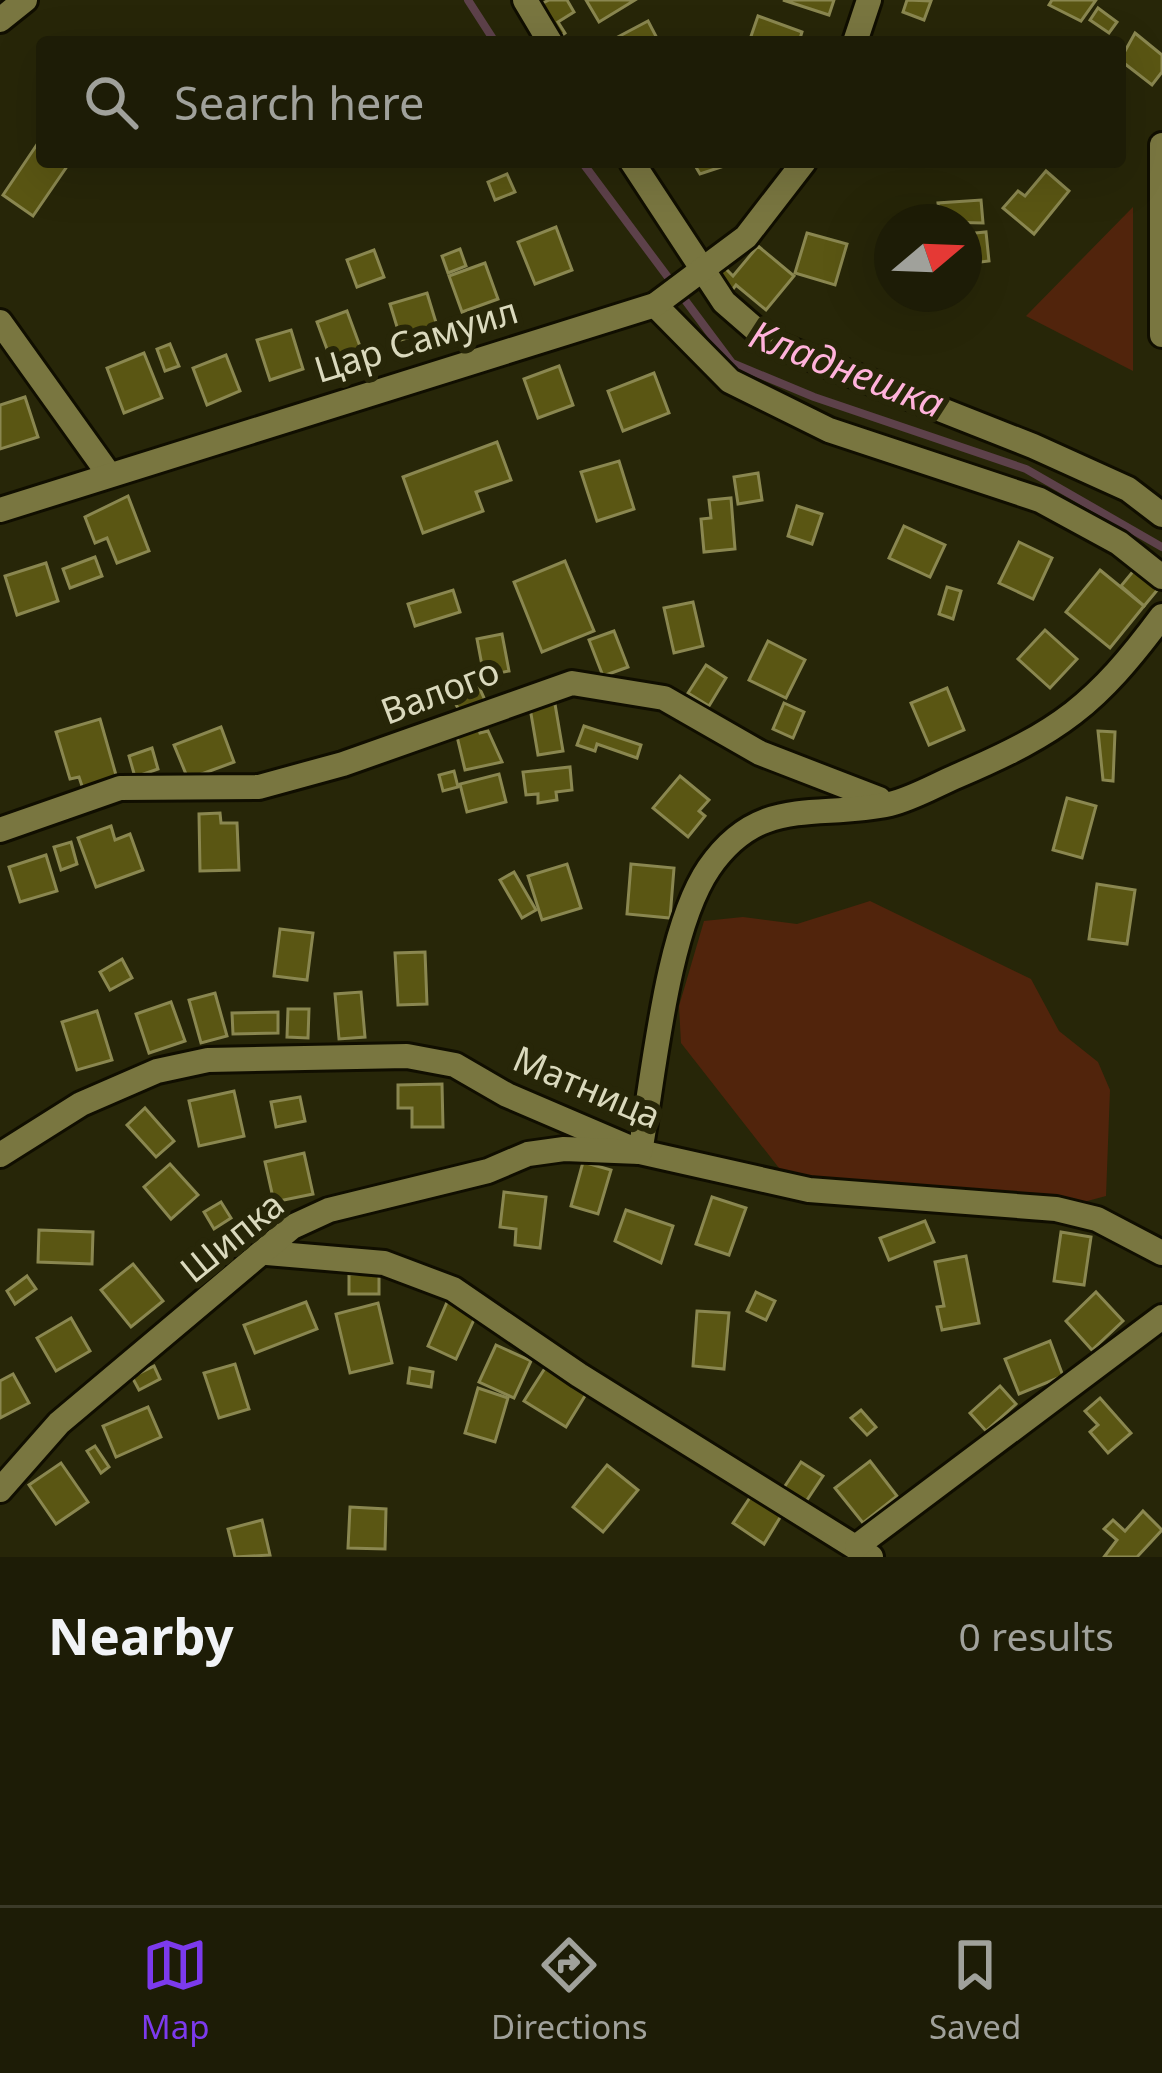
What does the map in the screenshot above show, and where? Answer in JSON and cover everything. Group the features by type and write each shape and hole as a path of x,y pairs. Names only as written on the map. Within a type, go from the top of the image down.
{"street":[{"path":"0,20 25,0"},
{"path":"525,0 546,36"},
{"path":"857,36 868,0"},
{"path":"1162,145 1162,335"},
{"path":"635,168 694,276 770,342 1033,446 1128,489 1162,515"},
{"name":"Цар Самуил","path":"0,509 656,305 746,236 799,168"},
{"path":"656,305 730,381 829,430 1040,500 1119,543 1162,577"},
{"path":"0,322 107,473"},
{"path":"640,1152 667,1000 692,898 709,868 750,826 777,816 890,804 1028,746 1078,714 1116,678 1162,616"},
{"name":"Валого","path":"0,830 120,788 259,787 344,764 572,683 664,698 760,753 890,804"},
{"name":"Матница","path":"0,1155 28,1133 157,1071 208,1060 352,1053 455,1065 507,1095 640,1152 809,1190 1056,1209 1097,1220 1162,1253"},
{"path":"0,1133 28,1133"},
{"name":"Шипка","path":"0,1490 59,1424 267,1253 292,1227 329,1210 488,1171 528,1154 564,1149 640,1152"},
{"path":"267,1253 384,1263 453,1289 596,1386 864,1551 1162,1317"}],"shaded area":[{"path":"1133,207 1133,371 1026,316"},
{"path":"870,901 1031,979 1059,1031 1098,1062 1110,1090 1106,1196 1076,1204 786,1177 681,1043 679,1006 704,921 743,917 797,924"}],"building":[{"path":"567,0 574,12 558,22 565,33 557,36 539,5"},
{"path":"586,0 635,0 599,22"},
{"path":"783,0 834,0 829,15"},
{"path":"907,0 931,1 924,20 903,12"},
{"path":"1052,0 1096,0 1081,21 1049,5"},
{"path":"1098,8 1117,22 1109,33 1090,20"},
{"path":"758,16 802,32 801,36 751,36"},
{"path":"648,21 656,36 620,36"},
{"path":"1135,33 1162,55 1162,72 1152,85 1126,65 1126,49"},
{"path":"36,146 36,168 66,168 33,216 3,195"},
{"path":"1046,171 1069,191 1034,234 1003,208 1018,191 1025,196"},
{"path":"507,174 515,192 495,200 488,182"},
{"path":"981,200 981,204 938,204"},
{"path":"556,227 572,270 535,284 518,242"},
{"path":"982,232 986,232 989,261 982,262"},
{"path":"807,233 847,244 835,285 795,273"},
{"path":"758,246 794,276 766,310 736,285 730,293 711,275 721,264 733,276"},
{"path":"460,249 466,266 448,273 442,256"},
{"path":"374,250 384,277 357,287 347,260"},
{"path":"485,263 498,299 462,312 449,276"},
{"path":"427,293 438,329 401,340 390,304"},
{"path":"347,311 361,349 331,360 317,322"},
{"path":"291,330 303,369 270,380 257,340"},
{"path":"170,344 179,366 165,371 157,349"},
{"path":"144,353 162,398 124,413 107,368"},
{"path":"226,355 240,391 207,405 193,368"},
{"path":"559,366 573,405 538,418 524,379"},
{"path":"654,373 669,413 623,431 608,391"},
{"path":"25,397 38,437 0,449 0,405"},
{"path":"497,442 511,480 476,492 483,511 423,533 403,477"},
{"path":"619,461 634,509 597,521 581,472"},
{"path":"758,473 762,500 738,504 734,477"},
{"path":"128,496 149,551 117,563 107,538 95,543 85,517"},
{"path":"731,498 735,549 704,552 701,519 711,518 709,500"},
{"path":"797,506 822,514 812,544 788,536"},
{"path":"904,526 945,545 930,577 889,558"},
{"path":"1019,542 1052,558 1033,599 999,583"},
{"path":"95,557 102,576 70,588 63,569"},
{"path":"565,561 594,631 542,652 514,582"},
{"path":"46,563 58,601 17,615 5,576"},
{"path":"1135,569 1159,588 1144,606 1121,586"},
{"path":"1100,570 1144,606 1110,648 1066,612"},
{"path":"947,587 961,591 953,619 939,614"},
{"path":"453,590 460,612 415,626 408,604"},
{"path":"693,602 703,646 674,653 664,608"},
{"path":"1045,630 1077,659 1050,688 1018,659"},
{"path":"614,631 628,667 603,676 589,640"},
{"path":"502,634 509,671 484,676 477,639"},
{"path":"768,641 805,660 786,698 749,680"},
{"path":"706,665 726,678 709,706 688,693"},
{"path":"479,687 485,700 460,712 453,699"},
{"path":"947,688 964,730 929,745 911,703"},
{"path":"784,703 804,712 793,738 773,729"},
{"path":"555,704 563,751 538,755 530,708"},
{"path":"100,719 118,782 84,792 79,777 70,779 56,732"},
{"path":"477,723 480,733 488,731 502,762 465,770 455,728"},
{"path":"584,726 641,745 637,758 597,744 595,751 577,745"},
{"path":"221,727 234,762 188,779 174,745"},
{"path":"1098,731 1115,732 1113,781 1103,780"},
{"path":"152,748 158,769 135,777 129,756"},
{"path":"570,767 572,790 556,792 557,800 538,803 538,794 526,795 523,772"},
{"path":"454,771 458,787 443,791 439,775"},
{"path":"499,774 506,802 467,812 460,784"},
{"path":"680,776 709,800 699,811 705,816 688,837 653,808"},
{"path":"1067,798 1096,806 1082,858 1053,850"},
{"path":"220,813 221,823 237,823 239,870 200,871 199,814"},
{"path":"111,826 115,840 130,834 143,870 96,887 78,838"},
{"path":"71,842 77,864 61,870 54,847"},
{"path":"46,855 57,891 20,902 9,867"},
{"path":"567,864 581,908 542,920 528,876"},
{"path":"631,864 674,868 670,918 627,914"},
{"path":"514,872 536,910 522,918 500,880"},
{"path":"1097,884 1135,890 1127,944 1089,939"},
{"path":"280,929 313,933 307,980 274,976"},
{"path":"425,952 427,1004 398,1005 395,953"},
{"path":"122,959 132,978 110,990 100,972"},
{"path":"361,992 365,1037 339,1039 335,994"},
{"path":"215,993 227,1036 201,1043 189,1000"},
{"path":"171,1002 185,1041 149,1053 136,1014"},
{"path":"288,1009 309,1009 308,1038 287,1037"},
{"path":"97,1011 112,1060 77,1070 62,1022"},
{"path":"278,1012 278,1033 233,1034 232,1013"},
{"path":"442,1084 443,1127 412,1127 412,1108 398,1108 398,1085"},
{"path":"234,1091 244,1136 199,1146 189,1101"},
{"path":"300,1097 305,1121 276,1127 271,1102"},
{"path":"145,1108 174,1141 156,1157 127,1125"},
{"path":"304,1153 313,1194 274,1202 265,1162"},
{"path":"583,1162 611,1170 598,1214 571,1206"},
{"path":"170,1164 198,1195 171,1219 144,1187"},
{"path":"504,1192 546,1197 540,1248 515,1245 516,1229 500,1227"},
{"path":"712,1197 746,1208 729,1255 696,1244"},
{"path":"221,1202 231,1218 214,1229 204,1212"},
{"path":"626,1210 673,1226 661,1263 615,1241"},
{"path":"925,1221 934,1242 889,1260 880,1238"},
{"path":"39,1230 93,1232 92,1264 38,1262"},
{"path":"1061,1232 1091,1237 1084,1285 1054,1281"},
{"path":"966,1256 979,1323 942,1330 937,1307 944,1306 935,1262"},
{"path":"133,1264 163,1301 131,1327 101,1290"},
{"path":"349,1274 379,1274 379,1294 349,1294"},
{"path":"27,1276 36,1289 15,1304 7,1291"},
{"path":"756,1292 775,1301 766,1320 747,1311"},
{"path":"1096,1292 1123,1321 1092,1350 1066,1321"},
{"path":"448,1300 477,1313 456,1359 428,1346"},
{"path":"306,1302 317,1329 255,1353 244,1325"},
{"path":"378,1303 392,1363 350,1373 336,1314"},
{"path":"697,1311 729,1313 724,1369 693,1366"},
{"path":"71,1318 90,1351 56,1371 37,1338"},
{"path":"1050,1341 1063,1376 1019,1394 1005,1359"},
{"path":"496,1345 531,1361 514,1398 479,1382"},
{"path":"235,1364 249,1409 219,1418 204,1373"},
{"path":"547,1365 588,1391 566,1427 524,1401"},
{"path":"154,1366 160,1379 139,1390 132,1377"},
{"path":"410,1368 433,1372 431,1387 408,1383"},
{"path":"13,1374 29,1403 0,1418 0,1381"},
{"path":"1000,1386 1016,1404 986,1431 970,1413"},
{"path":"478,1388 508,1398 495,1442 465,1433"},
{"path":"1100,1398 1131,1433 1108,1453 1090,1432 1098,1425 1085,1411"},
{"path":"148,1407 161,1437 116,1457 103,1426"},
{"path":"861,1410 876,1427 867,1435 851,1418"},
{"path":"95,1446 109,1467 101,1473 87,1451"},
{"path":"870,1461 897,1496 863,1523 835,1488"},
{"path":"801,1462 823,1476 803,1506 781,1492"},
{"path":"61,1463 88,1502 56,1524 29,1485"},
{"path":"607,1465 638,1490 603,1532 573,1507"},
{"path":"751,1496 781,1516 764,1544 733,1523"},
{"path":"350,1507 386,1509 385,1549 348,1548"},
{"path":"1143,1511 1162,1530 1137,1557 1104,1557 1117,1540 1104,1529 1113,1520 1125,1531"},
{"path":"262,1520 270,1555 235,1557 228,1529"}],"waterway":[{"name":"Кладнешка","path":"468,0 491,36"},
{"name":"Кладнешка","path":"586,168 732,363 814,397 1026,469 1162,547"}]}
